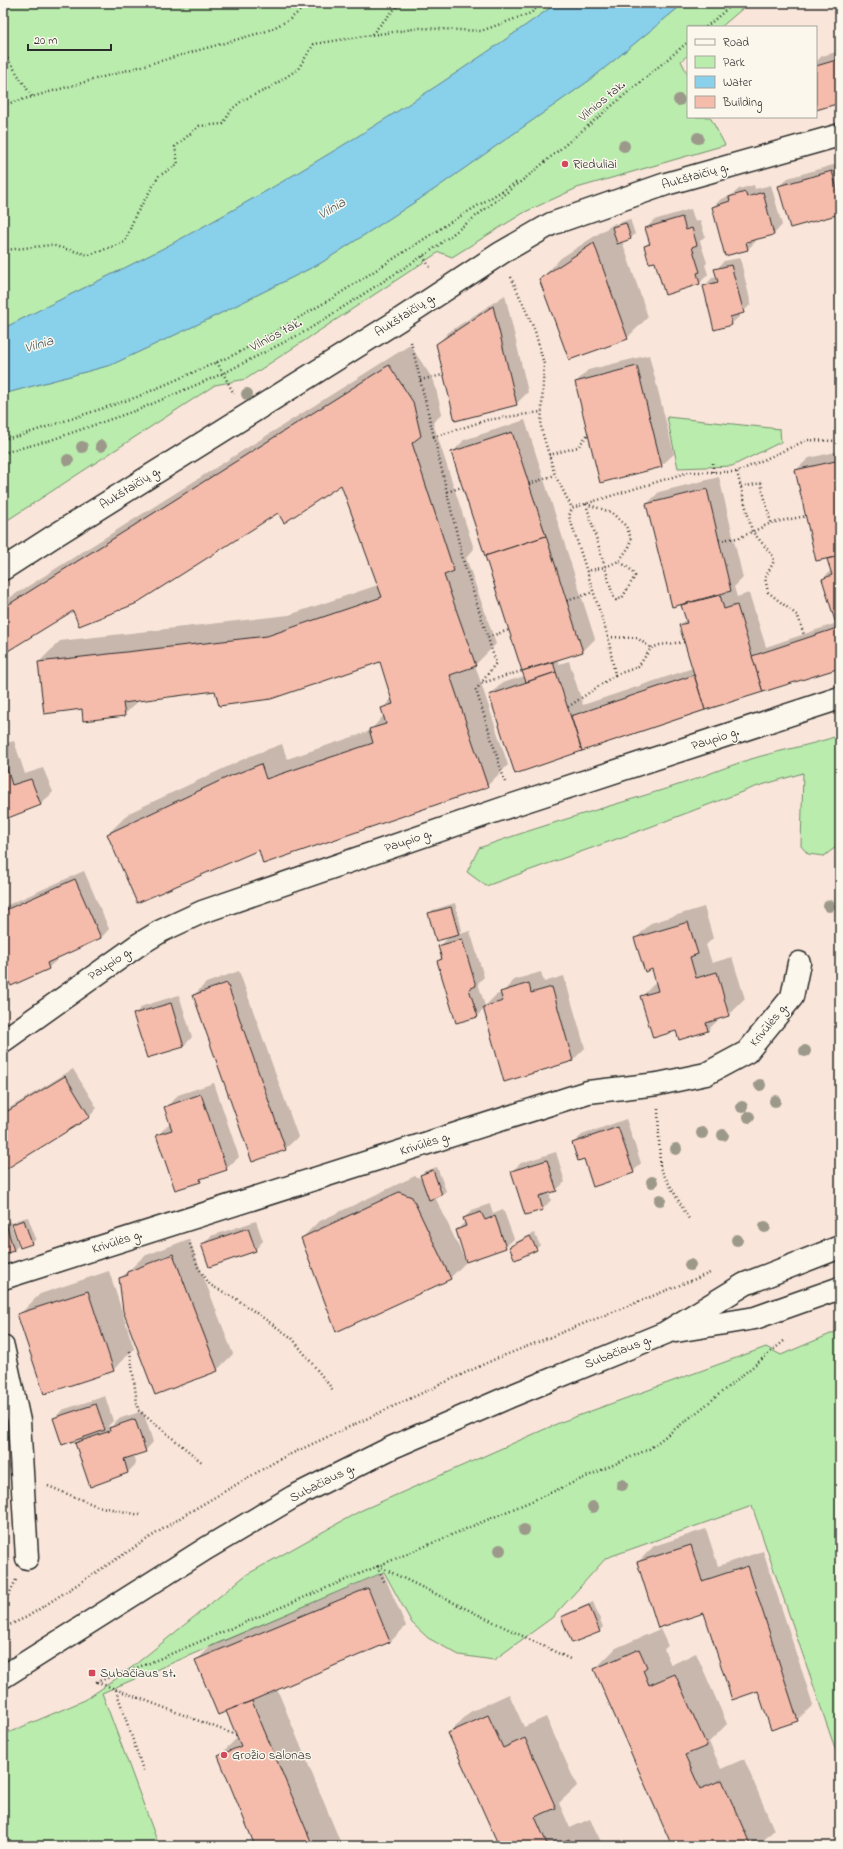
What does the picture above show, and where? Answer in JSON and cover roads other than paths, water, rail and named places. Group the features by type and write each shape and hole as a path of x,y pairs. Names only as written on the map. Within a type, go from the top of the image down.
{"street":[{"name":"Aukštaičių g.","path":"3,570 399,320 501,253 551,224 666,184 840,135"},
{"name":"Paupio g.","path":"3,1040 138,945 161,931 202,912 512,805 840,698"},
{"name":"Krivūlės g.","path":"3,1278 588,1092 658,1084 706,1074 747,1052 792,997 799,963"},
{"name":"Subačiaus g.","path":"3,1677 207,1548 294,1497 393,1447 511,1396 665,1333 745,1284 840,1247"},
{"name":"Subačiaus g.","path":"665,1333 755,1318 840,1288"},
{"path":"3,1347 19,1421 27,1558"}],"water":[{"name":"Vilnia","path":"557,3 684,3 590,80 435,189 321,263 209,319 111,365 3,394 3,326 8,326 141,260 313,164 461,70"}],"place":[{"name":"Rieduliai","path":"565,164"},
{"name":"Subačiaus st.","path":"92,1673"},
{"name":"Grožio salonas","path":"224,1755"}]}
